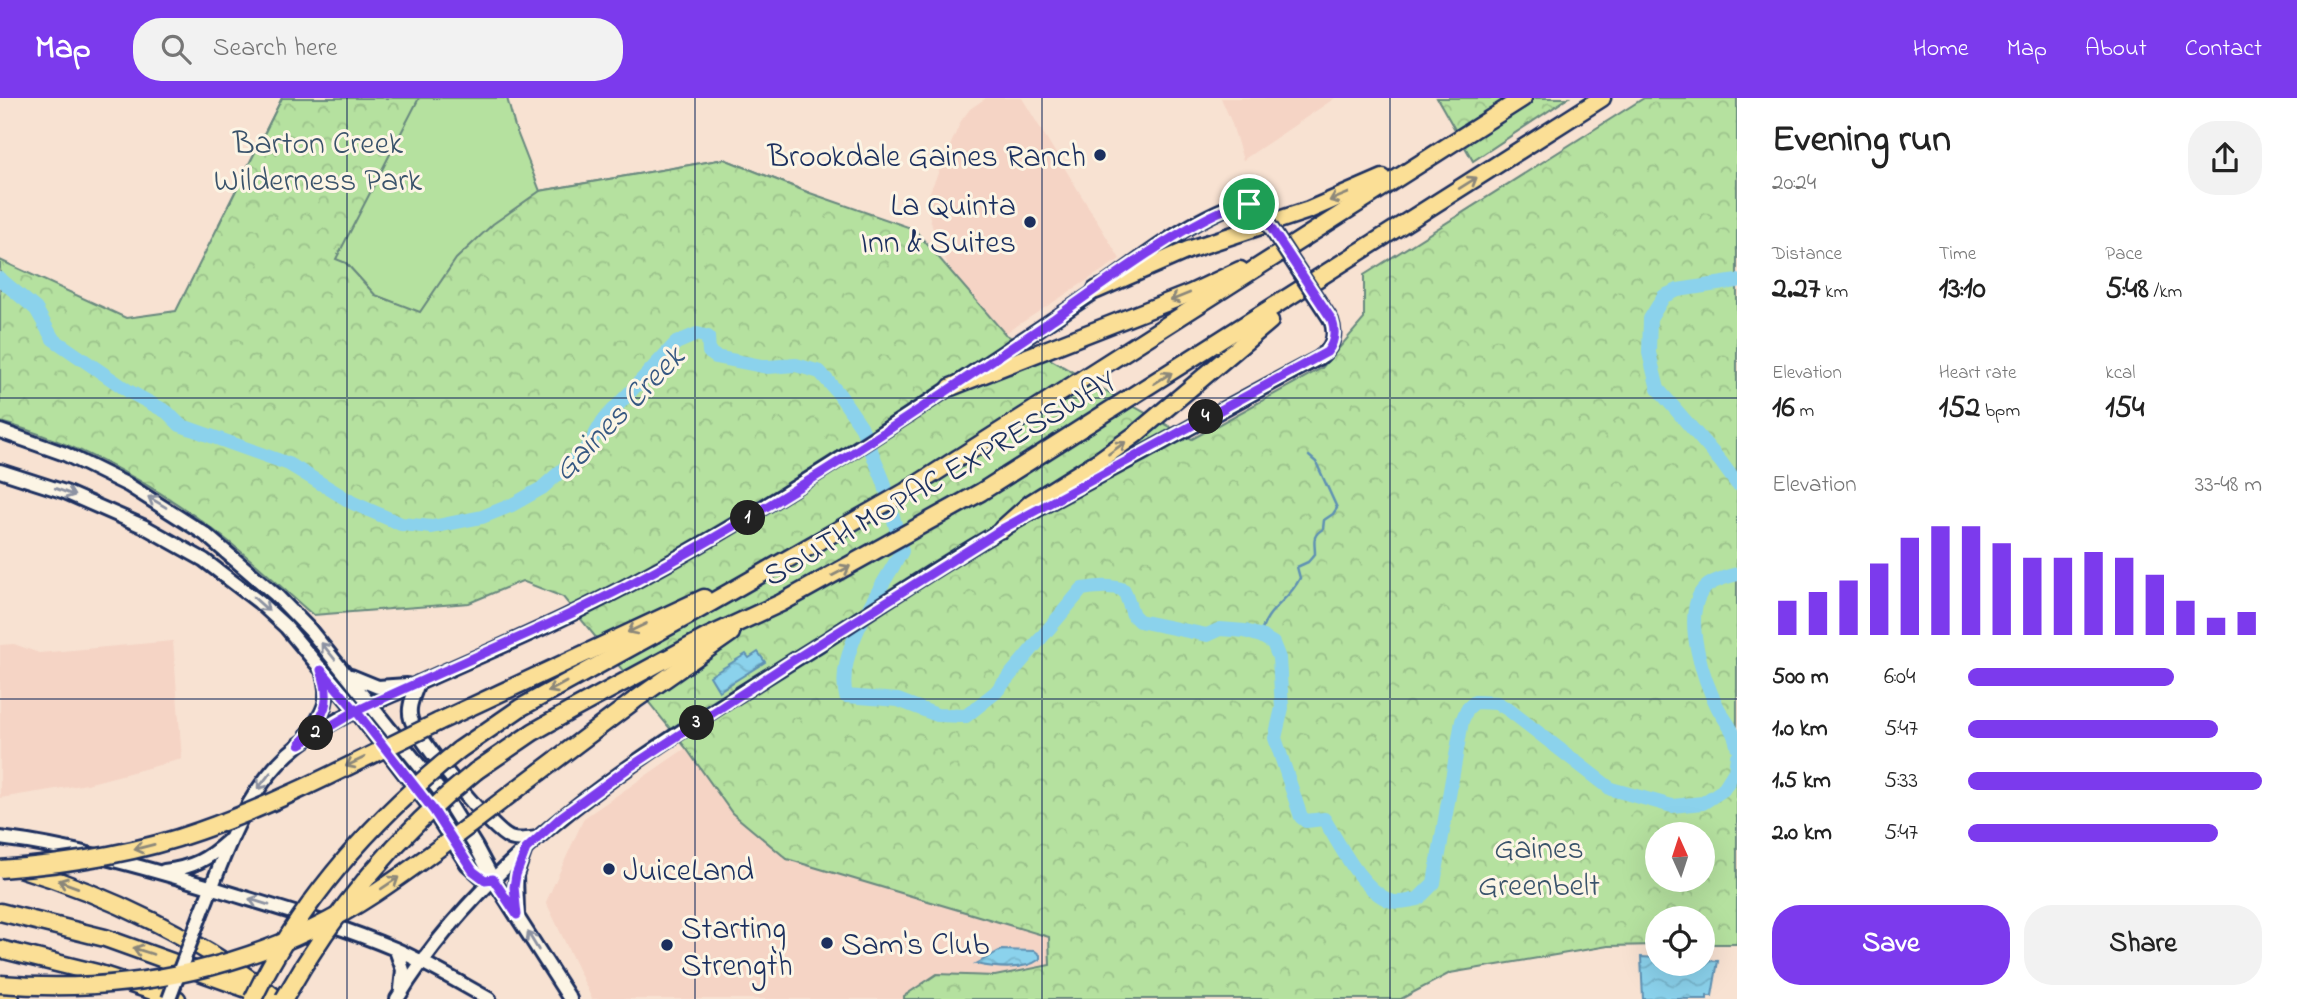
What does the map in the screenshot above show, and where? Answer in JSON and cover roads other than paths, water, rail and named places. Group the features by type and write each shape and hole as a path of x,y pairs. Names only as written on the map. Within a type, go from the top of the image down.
{"highway":[{"name":"SOUTH MOPAC EXPRESSWAY","path":"253,999 282,946 333,873 382,818 459,750 520,708 687,617 962,457 1524,98"},
{"name":"SOUTH MOPAC EXPRESSWAY","path":"284,999 326,930 375,867 428,811 476,771 523,738 707,637 781,603 924,526 1302,290 1602,98"},
{"path":"1096,290 1166,259 1309,210 1424,161"},
{"path":"951,387 1178,298 1241,270 1266,263"},
{"path":"1002,529 1031,503 1136,434 1279,314 1302,290"},
{"path":"0,869 96,858 146,847 198,831 276,800 682,607 745,582"},
{"path":"0,984 60,988 132,983 212,967 284,942 373,895 635,700 755,615"},
{"path":"0,863 71,885 145,918 250,977 277,999"},
{"path":"0,912 105,939 277,999"},
{"path":"0,949 97,972 177,999"},
{"path":"0,998 11,999"}],"main road":[{"path":"300,744 356,711 545,626 633,583 774,502 921,407 1133,263 1213,215 1242,203 1259,210 1332,320 1335,329 1332,346 1318,358 1002,529 627,769 561,817 526,849 486,879 399,996"},
{"path":"0,431 65,454 173,512 205,534 276,595 310,630 447,800 476,847 486,879"},
{"path":"0,471 65,492 145,527 235,581 277,618 356,711 434,811 467,864 486,879 517,915 570,999"},
{"path":"169,999 231,838 253,795 272,770 300,744 327,706 328,695 321,670"},
{"path":"344,672 379,687 418,683"},
{"path":"418,683 410,712 411,720 423,741 491,825 510,838 537,838"},
{"path":"0,838 82,852 160,872 328,924 423,962 489,999"},
{"path":"160,872 201,863 231,838"},
{"path":"517,915 514,887 526,849"},
{"path":"396,950 403,970 399,996"}],"water":[{"path":"758,652 765,662 719,691 710,676 746,654 749,658"},
{"path":"1001,950 1035,951 1040,955 1040,959 1018,967 976,964"},
{"path":"1641,957 1645,957 1645,976 1715,976 1715,961 1718,961 1712,996 1707,996 1707,999 1643,999"}],"waterway":[{"name":"Gaines Creek","path":"0,279 36,309 53,339 130,392 167,412 180,425 289,464 353,503 401,524 432,527 482,517 512,505 542,488 588,447 603,421 676,343 697,334 708,337 709,352 716,357 767,367 796,365 820,372 861,426 884,482 902,551 853,640 844,678 846,696 898,700 937,715 966,716 996,692 1082,589 1109,587 1124,590 1133,615 1139,621 1207,635 1220,629 1245,631 1261,636 1273,643 1279,658 1282,708 1275,738 1301,817 1306,821 1324,819 1361,877 1370,887 1391,901 1418,899 1434,883 1462,721 1467,709 1475,702 1497,703 1509,710 1611,789 1672,806 1703,803 1723,790 1735,771 1737,756"},
{"name":"Gaines Creek","path":"1737,281 1678,290 1664,296 1650,319 1649,353 1658,389 1737,484"},
{"path":"1261,636 1271,612 1300,578 1297,567 1308,562 1315,554 1315,537 1323,529 1324,520 1337,508 1316,462 1309,456"},
{"name":"Gaines Creek","path":"1737,574 1717,581 1703,590 1696,606 1694,620 1698,652 1707,683 1737,746"}],"place":[{"name":"Brookdale Gaines Ranch","path":"1100,155"},
{"name":"La Quinta Inn & Suites","path":"1030,222"},
{"name":"JuiceLand","path":"609,869"},
{"name":"Sam's Club","path":"827,943"},
{"name":"Starting Strength","path":"667,945"}],"park label":[{"name":"Barton Creek Wilderness Park","path":"318,160"},
{"name":"Gaines Greenbelt","path":"1539,866"}]}
